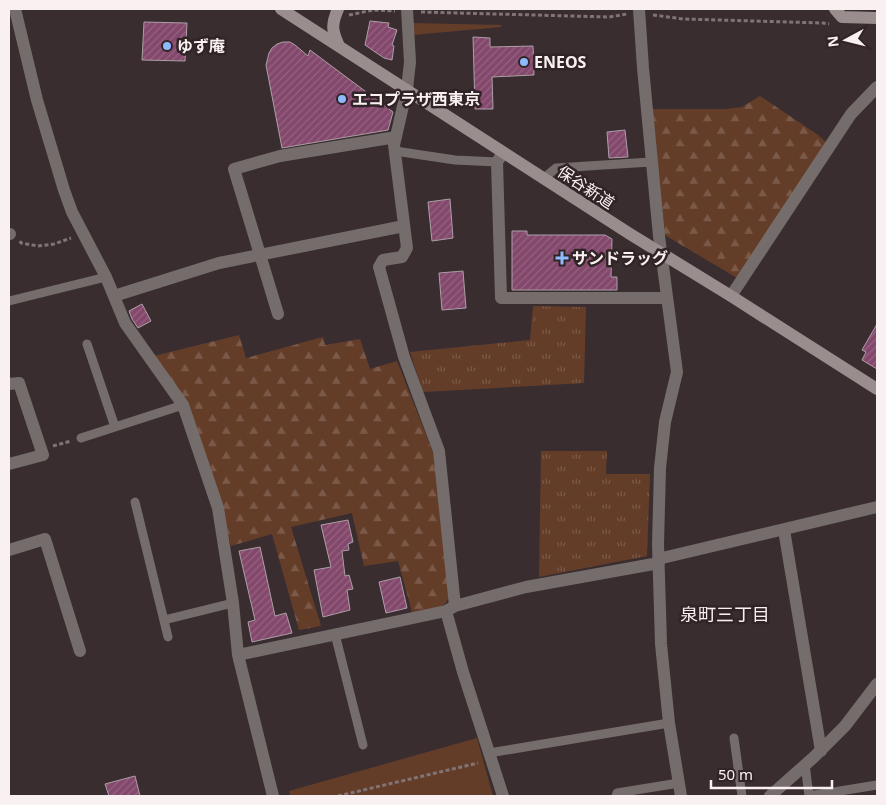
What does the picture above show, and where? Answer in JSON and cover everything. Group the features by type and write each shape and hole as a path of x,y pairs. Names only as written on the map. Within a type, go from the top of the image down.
{"main road":[{"name":"保谷新道","path":"280,9 407,90 500,158 543,179 877,389"},
{"path":"338,9 332,27 339,46"},
{"path":"835,9 842,16 877,18"}],"street":[{"path":"15,9 37,100 72,212 106,277 125,323 183,405 218,508 233,603 238,654 273,796"},
{"path":"407,9 410,62 407,90 394,145 407,248 402,257 383,260 379,267 404,357 439,451 450,609 462,672 503,796"},
{"path":"639,9 661,254 677,372 665,422 660,468 658,561 660,644 669,723 680,790"},
{"path":"731,296 851,114 877,87"},
{"path":"278,314 234,169 280,156 396,137"},
{"path":"500,158 501,298 667,298"},
{"path":"114,296 219,263 404,226"},
{"path":"9,384 19,382 43,455 9,464"},
{"path":"238,654 450,609 526,587 658,561 877,507"},
{"path":"784,530 821,751"},
{"path":"9,550 45,539 80,651"},
{"path":"770,796 846,726 877,684"}],"lane":[{"path":"395,152 454,160 500,158"},
{"path":"543,179 556,168 652,162"},
{"path":"9,301 106,277"},
{"path":"87,344 115,427"},
{"path":"81,438 183,405"},
{"path":"135,502 168,637"},
{"path":"164,620 233,603"},
{"path":"335,634 363,745"},
{"path":"490,757 669,723"},
{"path":"734,738 742,796"},
{"path":"805,764 809,796 877,785"},
{"path":"616,796 617,794 680,790"}],"path":[{"path":"9,234 21,243 38,246 54,244 84,234"},
{"path":"41,449 81,438"},
{"path":"338,796 490,757"}],"green space":[{"path":"412,23 501,25 501,27 413,35"},
{"path":"760,96 827,143 737,278 663,234 652,109 727,109 742,107"},
{"path":"533,306 586,307 584,383 423,392 410,352 530,340"},
{"path":"239,335 246,358 323,337 325,345 360,339 370,369 397,361 434,455 449,598 442,607 412,612 398,561 364,566 352,513 291,527 321,626 299,630 272,534 231,546 221,502 154,356"},
{"path":"541,451 607,451 606,474 650,474 647,556 539,577"},
{"path":"477,738 493,796 290,796 289,791"}],"building":[{"path":"370,21 389,23 388,27 397,30 392,45 394,46 392,60 384,58 365,45"},
{"path":"144,22 187,23 185,61 142,60"},
{"path":"473,37 490,38 490,47 533,46 534,75 492,77 493,109 475,109"},
{"name":"エコプラザ西東京","path":"283,42 290,42 308,56 310,50 393,112 388,130 282,148 266,65 272,48"},
{"path":"625,130 628,157 609,158 607,132"},
{"path":"450,199 453,238 432,241 428,202"},
{"name":"サンドラッグ","path":"512,231 527,231 527,235 605,235 612,239 611,277 617,277 617,290 512,290"},
{"path":"463,271 466,308 442,310 439,273"},
{"path":"142,304 151,321 138,328 129,311"},
{"path":"877,324 877,369 862,360 866,352 862,350"},
{"path":"348,520 353,542 348,544 349,550 342,551 345,576 349,575 353,589 347,590 350,610 323,617 314,570 331,567 321,525"},
{"path":"260,547 275,616 286,613 292,633 252,642 248,622 255,620 239,551"},
{"path":"400,577 407,608 386,613 379,582"},
{"path":"135,776 140,796 109,796 105,784"}],"place":[{"name":"ゆず庵","path":"167,46"},
{"name":"ENEOS","path":"524,62"},
{"name":"エコプラザ西東京","path":"342,99"},
{"name":"サンドラッグ","path":"562,258"}],"district":[{"name":"泉町三丁目","path":"725,615"}]}
